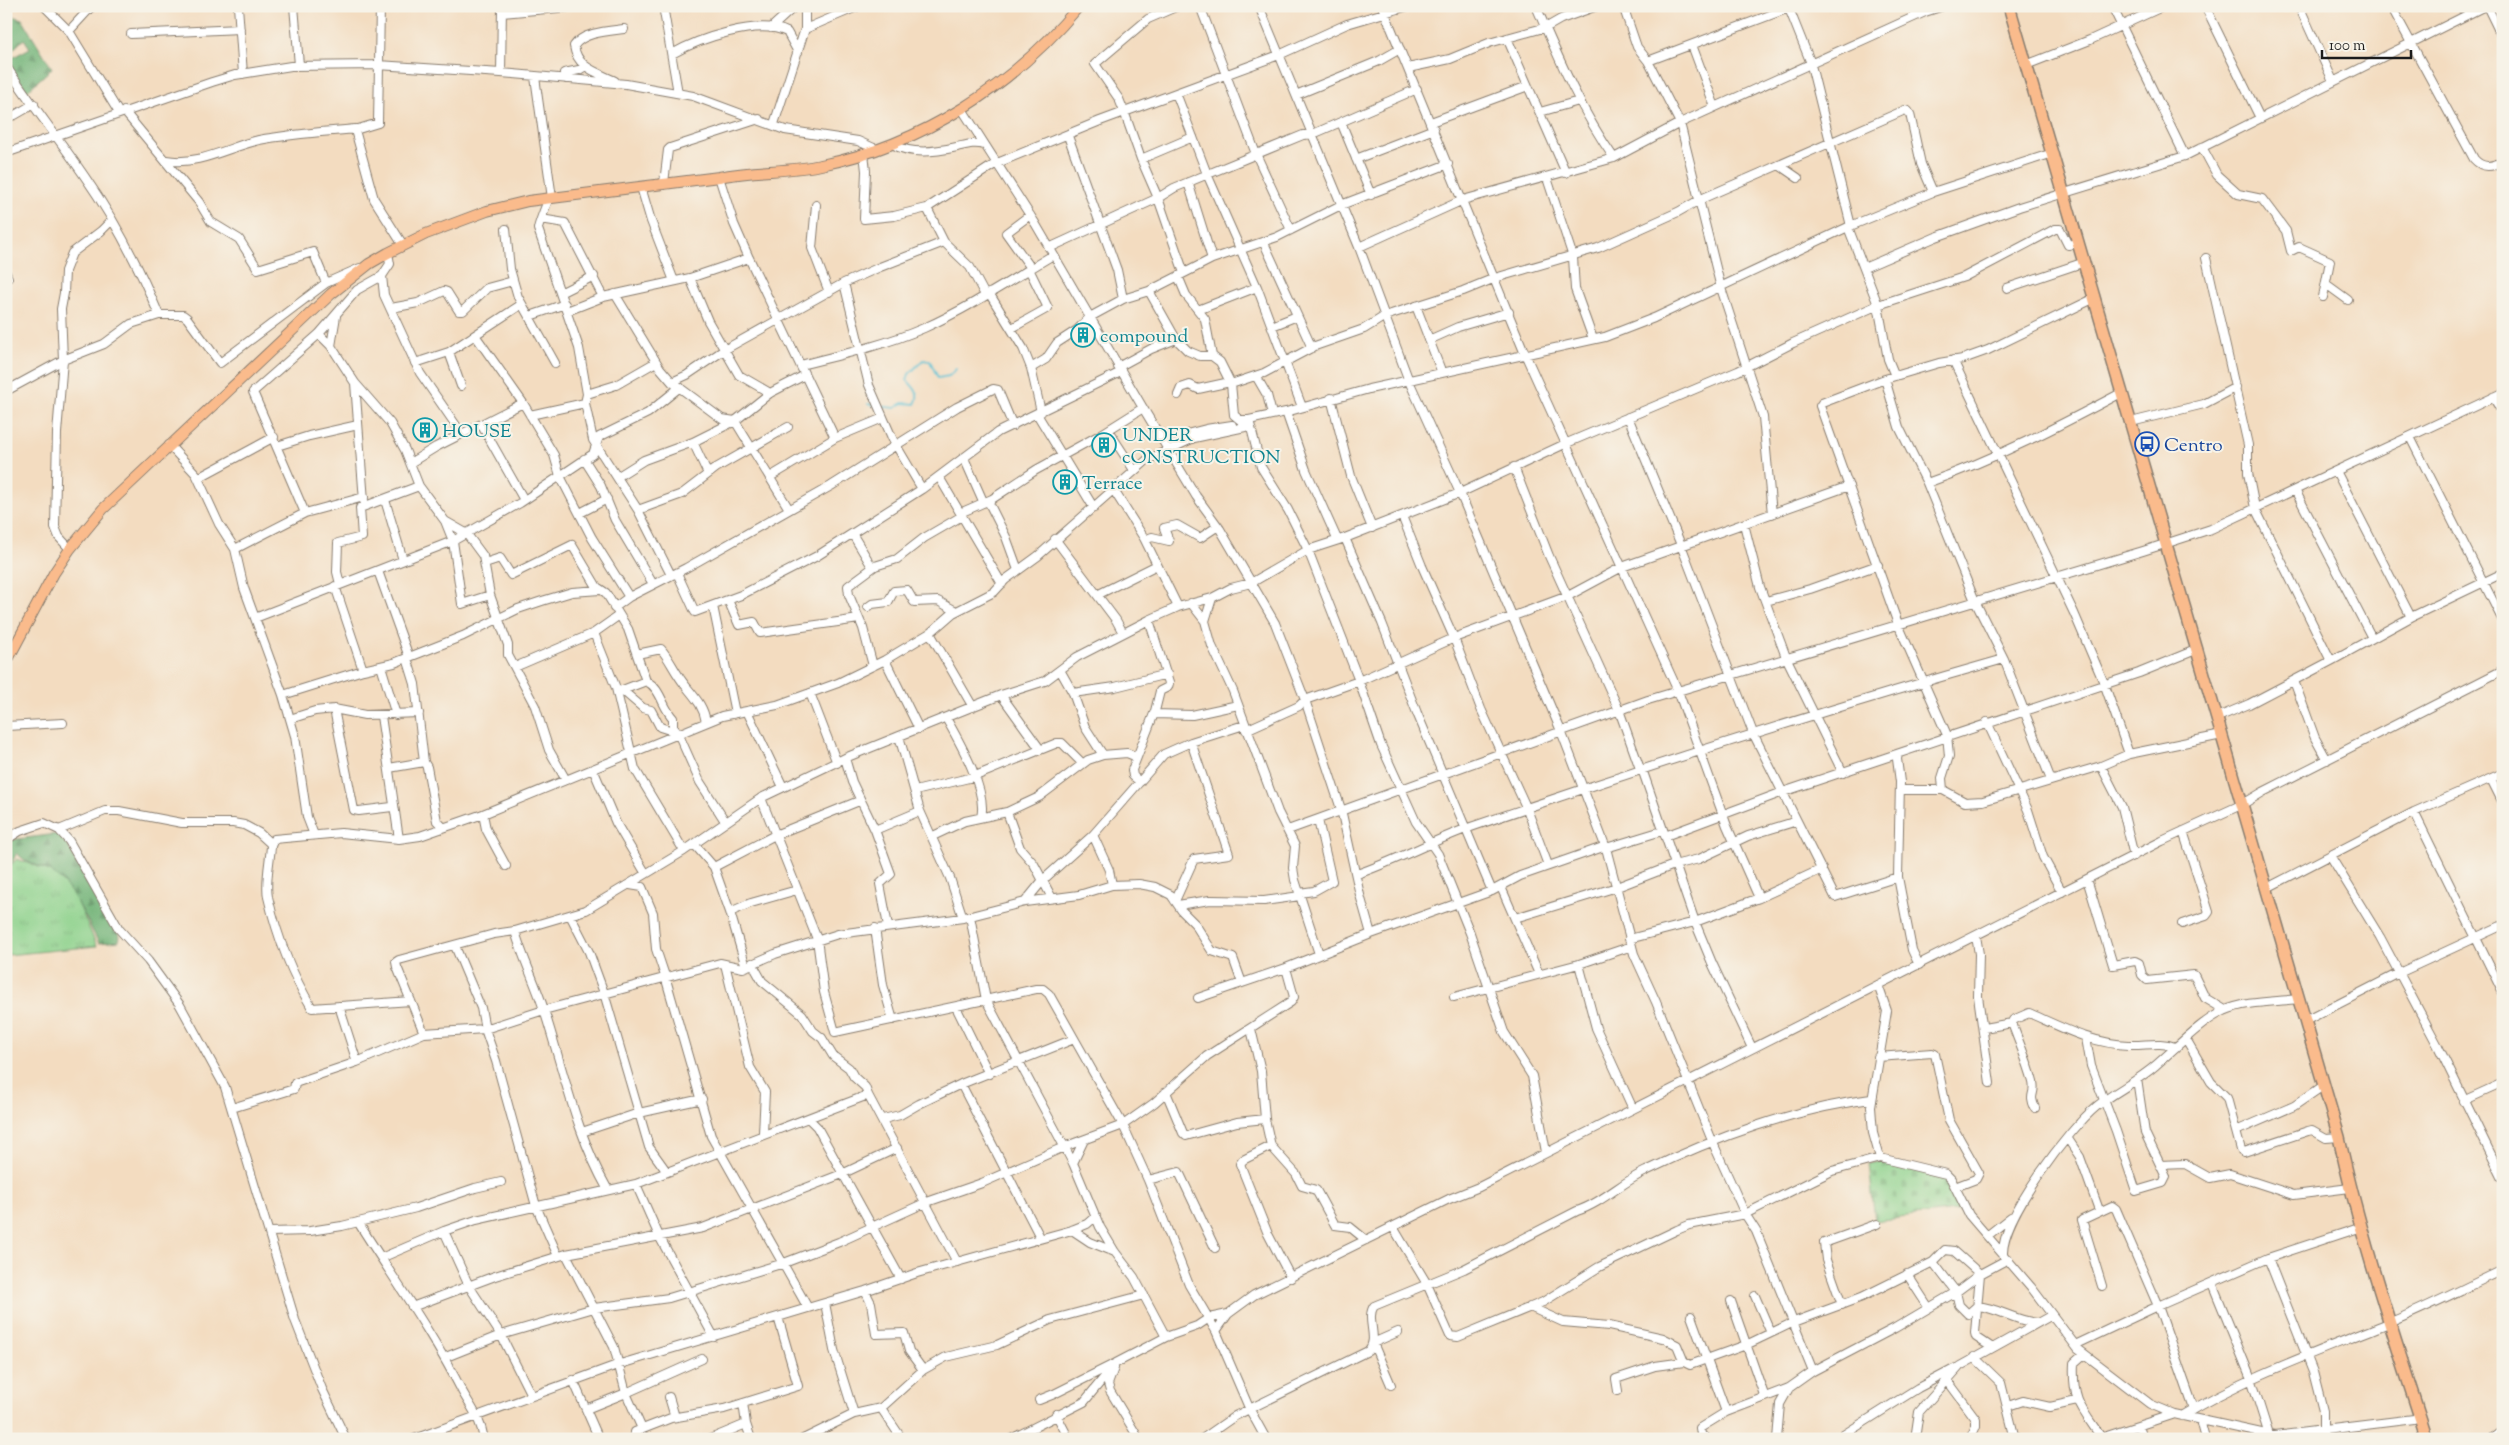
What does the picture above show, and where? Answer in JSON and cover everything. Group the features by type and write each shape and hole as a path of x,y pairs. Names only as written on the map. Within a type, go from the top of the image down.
{"highway":[{"path":"2009,6 2339,1137 2350,1188 2388,1323 2427,1439"}],"main road":[{"path":"6,663 54,573 70,549 112,499 331,294 368,264 403,245 468,216 510,205 641,186 720,177 749,171 820,165 892,144 962,109 1028,60 1049,41 1079,6"}],"street":[{"path":"44,6 69,31 122,112 166,160 199,202 211,222 239,239 258,269 313,252 326,283"},
{"path":"69,31 92,6"},
{"path":"238,6 243,74"},
{"path":"294,6 300,65"},
{"path":"166,160 179,162 197,160 258,140 356,129 378,123 380,6"},
{"path":"501,73 502,10 580,6"},
{"path":"663,6 678,92"},
{"path":"771,28 795,6"},
{"path":"774,124 805,29 805,6"},
{"path":"805,29 859,6"},
{"path":"1178,6 1148,19 1096,61 1096,68 1115,92 1125,114 1141,159 1158,198 1186,295 1205,319 1212,356"},
{"path":"1200,6 1256,154 1291,230"},
{"path":"1259,6 1359,247 1409,381 1460,493 1584,789 1606,847 1618,887 1630,942 1713,1143 1745,1214 1756,1231 1813,1371"},
{"path":"864,153 866,171 864,219 894,216 927,208 995,164 1068,136 1100,121 1125,114 1279,54 1346,24 1384,10 1408,6"},
{"path":"1536,6 1591,125 1614,158"},
{"path":"1408,68 1450,59 1489,43 1547,28 1561,20 1597,6"},
{"path":"1623,6 1637,47 1648,61 1680,123 1721,288 1766,432 1772,514"},
{"path":"1359,247 1463,200 1566,173 1614,158 1680,123 1811,64 1924,9 1943,6"},
{"path":"2112,6 2185,156"},
{"path":"2026,65 2122,26 2164,6"},
{"path":"2205,6 2260,118"},
{"path":"2299,6 2333,81"},
{"path":"2390,6 2474,159 2478,164 2489,167 2503,161"},
{"path":"1864,268 1936,237 2064,192 2185,156 2486,6 2503,39"},
{"path":"1648,61 1788,7 1811,64 1831,143 1849,227 1878,304 1888,359 1895,376"},
{"path":"1384,10 1525,354 1678,691 1734,842 1759,898"},
{"path":"131,34 240,28"},
{"path":"672,54 686,46 720,33 771,28 786,32 798,52"},
{"path":"618,84 584,66 575,55 574,46 578,40 624,29"},
{"path":"1507,38 1566,173"},
{"path":"1692,45 1715,108"},
{"path":"1296,95 1379,61 1400,49"},
{"path":"6,153 122,112 243,74 300,65 378,65 501,73 618,84 678,92 708,100 798,133 858,141 876,149"},
{"path":"6,66 56,134 112,220 143,277 159,315"},
{"path":"566,80 564,73 579,70 584,66"},
{"path":"535,77 551,198 538,229 562,292 579,348 587,394 585,403 595,443 638,510 695,612 728,600 817,556 922,489 998,432 1039,413 1120,369 1151,349 1176,340"},
{"path":"1356,159 1528,86"},
{"path":"800,365 922,330 1030,269 1051,251 1100,224 1158,198 1188,182 1303,135 1313,134 1417,89"},
{"path":"1176,93 1207,174 1257,287 1286,360 1302,407"},
{"path":"1540,112 1579,101"},
{"path":"6,117 34,104"},
{"path":"962,109 995,164 1030,215 1143,408 1196,496 1218,526 1275,623 1305,700 1342,809 1360,895 1371,934"},
{"path":"1178,395 1181,388 1190,385 1198,389 1256,376 1312,348 1364,329 1384,316 1463,291 1495,278 1573,257 1678,212 1700,199 1905,110 1908,111 1921,164 1934,192"},
{"path":"664,183 668,150 670,148 759,119"},
{"path":"1340,122 1370,195"},
{"path":"356,129 374,199 403,245"},
{"path":"1068,136 1117,270 1123,299"},
{"path":"1141,159 1193,137"},
{"path":"892,144 903,150 917,152 939,151 971,144 984,145"},
{"path":"2202,147 2217,175 2238,194 2262,199 2286,231 2291,251 2299,247 2330,261 2323,297"},
{"path":"1149,291 1176,340 1193,354 1212,356 1220,362 1230,383 1234,415 1240,420 1249,420 1286,412 1331,398 1593,339 1644,322 1721,288 1849,227 1934,192 2053,152"},
{"path":"1031,368 1046,359 1060,340 1078,330 1090,317 1123,299 1149,291 1212,259 1264,243 1341,205 1448,164"},
{"path":"1779,165 1798,178"},
{"path":"720,177 734,224 835,438"},
{"path":"1547,178 1573,257 1575,289 1593,339"},
{"path":"1188,182 1212,259"},
{"path":"641,186 651,221 674,281"},
{"path":"816,205 812,248 829,292"},
{"path":"927,208 944,242 970,267 1012,328 1031,368 1039,413 1094,508"},
{"path":"1012,328 1048,308 1030,269 1006,233 1030,215"},
{"path":"541,219 565,223 604,297"},
{"path":"70,549 59,537 56,527 57,432 63,360 61,310 66,264 72,253 112,220"},
{"path":"424,1033 396,962 570,915 600,902 684,851 761,798 845,758 1001,695 1045,681 1077,657 1178,607 1212,598 1250,583 1308,550 1372,528 1460,493 1567,443 1738,371 1878,304 1964,277 2055,229 2060,228 2068,245 2078,243"},
{"path":"506,229 508,259 522,304 555,363"},
{"path":"672,382 687,376 724,350 844,283 944,242"},
{"path":"1264,243 1312,348"},
{"path":"305,514 254,390 319,334 357,290 382,276 390,264 388,253"},
{"path":"530,316 616,294 690,278 749,258"},
{"path":"2206,258 2248,445 2248,473 2255,508 2331,661"},
{"path":"2007,288 2084,262"},
{"path":"6,391 63,360 96,349 131,324 159,315 183,315 187,318 220,363 326,283 368,264"},
{"path":"382,276 382,288 415,363 462,434"},
{"path":"562,292 594,276"},
{"path":"690,278 724,350 742,378 770,393"},
{"path":"392,308 418,303 444,291 448,292 459,311 463,312 487,288 514,282"},
{"path":"844,283 870,385 883,418 922,489"},
{"path":"2326,284 2348,300"},
{"path":"1198,310 1257,287"},
{"path":"616,294 656,362 672,382 722,419 735,421 789,508"},
{"path":"1943,790 1942,778 1949,756 1947,735 1898,624 1820,406 1822,403 1885,379 1988,350 2095,298"},
{"path":"415,363 449,352 522,304"},
{"path":"1416,306 1442,374"},
{"path":"1429,340 1464,325 1508,312"},
{"path":"331,346 337,315"},
{"path":"1272,326 1297,316"},
{"path":"319,334 331,346 356,383 390,423 419,486 444,521 453,541 462,604 490,595"},
{"path":"475,335 524,403 554,455 560,476 592,538 629,597"},
{"path":"449,352 461,386"},
{"path":"1953,360 2058,576 2104,683 2129,754"},
{"path":"587,394 616,385 656,362"},
{"path":"617,477 652,456 693,442 735,421 770,393 805,375"},
{"path":"1256,376 1267,395 1272,414"},
{"path":"1885,379 1900,427 1927,483 1975,601 2004,659 2051,780"},
{"path":"356,383 365,506"},
{"path":"2131,422 2204,404 2236,386"},
{"path":"255,618 453,541 524,500 593,454 595,443 599,437 648,413 680,387"},
{"path":"516,667 594,633 629,597 674,574 897,446 957,407 992,389 998,390 1013,426"},
{"path":"1927,483 1970,467 1999,452 2049,432 2123,392"},
{"path":"1288,830 1619,710 1786,657 2166,544 2211,528 2503,393"},
{"path":"2493,397 2503,413"},
{"path":"1331,398 1351,476 1372,528"},
{"path":"410,463 524,403"},
{"path":"530,415 585,403"},
{"path":"873,666 859,619 849,595 848,586 875,566 897,559 924,538 961,514 1143,408"},
{"path":"1286,412 1306,470 1341,539 1399,664 1417,714 1492,891"},
{"path":"1628,417 1681,545 1753,732 1836,898 1871,884 1898,877"},
{"path":"770,477 835,438 883,418"},
{"path":"1176,437 1206,429 1235,425 1240,420"},
{"path":"411,1002 312,1008 282,950 268,898 271,844 278,838 352,833 398,839 420,836 483,814 706,722 735,713 777,705 838,683 885,660 930,633 956,612 986,598 1094,508 1147,460 1194,438 1245,427 1249,420"},
{"path":"1249,420 1261,467 1292,518 1308,550 1359,681 1381,745 1416,822 1438,854 1458,903 1508,1041 1532,1076 1546,1152"},
{"path":"481,424 524,500"},
{"path":"277,446 309,436 358,425"},
{"path":"638,510 682,494 708,474 788,428"},
{"path":"1108,430 1134,470"},
{"path":"198,478 274,437"},
{"path":"2410,437 2503,621"},
{"path":"693,442 708,474"},
{"path":"169,445 198,478 219,524 234,549 244,588 283,695 295,736 307,817 314,836"},
{"path":"964,458 1006,537 1018,570"},
{"path":"584,459 607,498 615,520 653,584"},
{"path":"1514,467 1549,556 1619,710 1639,766 1642,769 1695,922 1752,1048"},
{"path":"2336,471 2411,617"},
{"path":"939,477 1002,584"},
{"path":"363,670 338,585 338,543 362,538 359,510 419,486"},
{"path":"1025,902 1043,880 1092,835 1164,754 1191,742 1245,727 1299,706 1305,700 1359,681 1454,638 1568,596 1622,567 1849,486"},
{"path":"1113,489 1145,540 1178,607"},
{"path":"2295,490 2372,638"},
{"path":"234,549 305,514 364,497"},
{"path":"580,514 607,498"},
{"path":"385,500 403,560"},
{"path":"1402,516 1416,554 1454,638 1480,709 1527,809 1548,865"},
{"path":"444,521 466,533 480,550 485,563 490,595 508,645 508,655 535,706 549,750 566,780"},
{"path":"1744,524 1760,587 1786,657 1843,773"},
{"path":"1145,540 1152,537 1169,541 1164,528 1177,525 1200,538 1218,526"},
{"path":"852,535 871,565 875,566"},
{"path":"1055,539 1097,595 1123,634"},
{"path":"485,563 500,558 511,575 570,544 600,590 606,593 616,612 628,628 646,680 662,698 667,711 673,718 673,727 678,733 700,782 725,821"},
{"path":"1097,595 1157,565"},
{"path":"1766,601 1810,589 1878,565"},
{"path":"378,570 415,684 424,762 427,766 437,821 443,827"},
{"path":"2218,717 2294,681 2411,617 2503,572"},
{"path":"283,695 408,658 542,601 572,592 600,590"},
{"path":"868,607 872,604 888,602 894,591 907,590 914,602 938,601 956,612"},
{"path":"1206,621 1212,598"},
{"path":"728,600 739,625 754,622 760,633 859,619"},
{"path":"1191,603 1206,621 1212,646 1262,765 1278,812 1295,846 1293,868 1319,954"},
{"path":"713,606 735,713"},
{"path":"1140,782 1132,774 1154,714 1160,691 1168,686 1167,674 1149,620"},
{"path":"594,633 619,691 635,769 684,851"},
{"path":"930,633 973,707"},
{"path":"637,654 661,648 678,675 699,701 705,712 706,722"},
{"path":"1198,998 1286,968 1371,934 1492,891 1520,876 1548,865 1606,847 1664,833 1724,814 1783,792 1898,754 1947,735 2139,673 2198,649"},
{"path":"1357,874 1467,829 1753,732 2004,659"},
{"path":"885,660 919,729"},
{"path":"381,666 396,715"},
{"path":"1060,670 1072,693 1085,727 1103,755"},
{"path":"1215,1330 1228,1314 1244,1300 1634,1109 2087,879 2183,831 2243,804 2263,792 2503,670"},
{"path":"1072,693 1114,687 1167,674"},
{"path":"619,691 646,680"},
{"path":"2294,681 2315,738 2328,760"},
{"path":"619,691 643,708 651,710 660,727 678,733"},
{"path":"810,693 837,762"},
{"path":"1001,695 1040,749"},
{"path":"1154,714 1192,716 1238,705"},
{"path":"290,719 315,711 334,708 381,716 419,714"},
{"path":"334,708 354,810 359,812 392,807"},
{"path":"747,711 783,787"},
{"path":"381,716 389,768 392,807 398,839"},
{"path":"946,718 968,761 983,808 981,817"},
{"path":"6,719 19,725"},
{"path":"1987,722 2028,810 2043,857 2062,892"},
{"path":"6,726 63,723"},
{"path":"1900,790 1943,790 1965,802 1974,803 2101,766 2129,754 2222,735"},
{"path":"899,736 920,811 933,836 966,917 986,1000 1011,1050 1020,1061 1073,1162 1100,1227 1115,1252 1134,1277 1166,1337"},
{"path":"1177,903 1191,861 1229,854 1191,742"},
{"path":"915,791 973,776 1040,749 1062,743 1082,763"},
{"path":"933,836 965,821 1007,812 1039,797 1078,770 1082,763 1103,755 1127,753 1137,757"},
{"path":"1898,754 1900,790 1898,877 1902,905 1909,925 1912,950 1919,964"},
{"path":"845,758 859,801 875,830 891,874 880,884 888,926"},
{"path":"389,768 424,762"},
{"path":"2101,766 2122,807 2134,856"},
{"path":"593,769 616,824 646,874"},
{"path":"2267,888 2331,857 2414,812 2503,773"},
{"path":"2491,779 2503,803"},
{"path":"761,798 818,939 824,992 834,1032 1044,989 1049,994 1123,1126 1148,1180 1189,1285 1209,1318 1250,1410 1266,1439"},
{"path":"714,867 775,835 859,801"},
{"path":"59,830 106,811 119,811 182,822 244,825 259,833 271,844"},
{"path":"875,830 920,811"},
{"path":"1007,812 1020,848 1043,880 1052,898"},
{"path":"2414,812 2474,938 2503,993"},
{"path":"483,814 486,829 506,866"},
{"path":"1177,903 1210,900 1264,901 1314,891 1332,881 1318,820"},
{"path":"1515,918 1618,887 1663,871 1674,865 1708,856 1734,842 1797,821"},
{"path":"6,840 20,831 44,823 59,830 75,851 119,929 154,968 180,1005 225,1087 295,1320 322,1389 346,1439"},
{"path":"2182,924 2206,916 2209,912 2183,831"},
{"path":"1092,835 1109,870 1112,885"},
{"path":"694,844 714,867 749,965 762,981 802,1014 813,1031 822,1038 833,1056 849,1068 854,1077 865,1087 957,1262"},
{"path":"2331,857 2380,937 2438,1046 2463,1101 2503,1179"},
{"path":"1454,997 1488,986 1579,964 1630,942 1695,922 1759,898 1822,870"},
{"path":"2087,879 2113,965 2135,961 2139,964 2142,976 2147,980 2194,975 2205,998 2225,1010"},
{"path":"628,885 642,886 652,907 656,949 679,1030 702,1099 709,1131 808,1308"},
{"path":"232,1108 294,1089 295,1083 357,1062 424,1033 485,1029 544,1010 665,976 720,963 749,965 818,939 888,926 966,917 1025,902 1079,895 1112,885 1154,886 1166,891 1195,924 1212,951 1233,958 1242,983"},
{"path":"1501,887 1539,974"},
{"path":"730,912 751,903 797,890"},
{"path":"570,915 589,952 604,993 649,1147 667,1172"},
{"path":"2305,1021 2399,973 2503,926"},
{"path":"875,928 883,985 893,1020"},
{"path":"516,931 544,1010 590,1157 608,1190"},
{"path":"1976,936 1979,954 1978,996 1984,1028 1990,1083"},
{"path":"454,946 481,1008 485,1029 496,1061 536,1206 614,1347 617,1365 626,1393 642,1429"},
{"path":"725,964 750,1067 765,1092 763,1133"},
{"path":"1579,964 1598,1034 1634,1109"},
{"path":"446,1358 501,1335 594,1308 653,1301 690,1293 784,1263 927,1202 1008,1172 1064,1147 1084,1142 1123,1126 1207,1056 1251,1029 1294,997 1286,968"},
{"path":"1878,985 1887,1011 1871,1099 1872,1133 1880,1158"},
{"path":"2005,1256 2005,1233 2014,1215 2029,1190 2089,1113 2154,1067 2175,1047 2225,1010 2298,999"},
{"path":"340,1006 357,1062"},
{"path":"956,1007 989,1074"},
{"path":"2012,1024 2013,1020 2029,1013 2086,1038 2129,1046 2164,1044 2175,1047"},
{"path":"1984,1028 2012,1024"},
{"path":"2012,1024 2026,1057 2034,1084 2031,1098 2036,1108"},
{"path":"1251,1029 1261,1071 1265,1119 1271,1146 1296,1174 1302,1186 1316,1190 1336,1226 1350,1227 1366,1240"},
{"path":"883,1119 900,1115 961,1084 1074,1038"},
{"path":"2086,1038 2091,1066 2116,1131 2135,1190 2163,1183 2166,1177 2144,1133 2137,1079"},
{"path":"2186,1039 2211,1082 2227,1098 2239,1148 2244,1152 2308,1130 2312,1130 2326,1138 2339,1137"},
{"path":"1878,1058 1935,1054 1950,1120 1979,1173 1976,1179 1955,1187"},
{"path":"2463,1101 2503,1083"},
{"path":"961,1084 1040,1237"},
{"path":"2236,1131 2294,1106 2323,1086"},
{"path":"1166,1092 1186,1136 1237,1122 1265,1119"},
{"path":"381,1258 444,1231 484,1218 636,1184 763,1133 809,1120 868,1095"},
{"path":"582,1132 639,1114 702,1099"},
{"path":"1391,1385 1373,1343 1371,1315 1374,1306 1466,1268 1577,1211 1594,1205 1640,1174 1713,1143 1801,1111 1871,1099"},
{"path":"809,1120 817,1127 901,1279"},
{"path":"2068,1139 2080,1157 2099,1210"},
{"path":"1073,1162 1084,1142"},
{"path":"1271,1146 1243,1160 1240,1164 1268,1234 1291,1278"},
{"path":"412,1307 562,1255 692,1231 753,1210 842,1174 897,1148"},
{"path":"1393,1228 1427,1284 1450,1336 1453,1338 1530,1307 1552,1296 1599,1267 1677,1230 1689,1225 1745,1214 1814,1179 1880,1158 1946,1174 1955,1187 1963,1207 2005,1256 2083,1355 2150,1404 2178,1415 2273,1437 2324,1435 2414,1419 2419,1415"},
{"path":"2160,1165 2185,1164 2210,1178 2230,1174 2294,1195 2350,1188"},
{"path":"1148,1180 1179,1172 1215,1248"},
{"path":"270,1232 310,1230 358,1222 416,1208 475,1188 501,1182"},
{"path":"636,1184 659,1236 714,1336"},
{"path":"2102,1286 2082,1220 2099,1210 2112,1206 2116,1209 2158,1306 2194,1409"},
{"path":"1987,1236 2014,1215"},
{"path":"414,1439 478,1414 617,1365 957,1262 993,1253 1040,1237 1072,1230 1087,1224 1096,1216"},
{"path":"358,1222 446,1358 466,1398 478,1414 484,1439"},
{"path":"1087,1224 1100,1227"},
{"path":"1842,1304 1826,1260 1824,1243 1877,1224"},
{"path":"2075,1345 2268,1258 2362,1227"},
{"path":"1072,1230 1090,1242 1115,1252"},
{"path":"444,1231 469,1286 501,1335 531,1396"},
{"path":"1618,1391 1616,1379 1655,1366 1684,1362 1690,1365 1746,1345 1794,1322 1862,1297 1933,1262 1939,1253 1949,1249 1954,1251 1980,1274"},
{"path":"1706,1439 1701,1434 1700,1428 1726,1412 1764,1395 1788,1388 1813,1371 1874,1340 1956,1292 2005,1256"},
{"path":"2268,1258 2320,1396 2324,1435"},
{"path":"1933,1262 1956,1292 1959,1305 1968,1314 1977,1306 1991,1308 2021,1320 2037,1322"},
{"path":"2083,1355 2074,1363 2073,1382 2077,1401 2100,1438 2194,1409 2252,1380 2388,1323 2502,1271"},
{"path":"1907,1274 1929,1308"},
{"path":"1980,1274 1976,1337 1991,1347"},
{"path":"2212,1283 2273,1437"},
{"path":"865,1291 871,1303 876,1334 904,1333 909,1351 923,1370"},
{"path":"803,1439 854,1414 881,1408 923,1370 946,1357 997,1345 1050,1320 1144,1295"},
{"path":"1755,1296 1771,1333"},
{"path":"1731,1301 1764,1395"},
{"path":"825,1303 834,1350 854,1414"},
{"path":"1530,1307 1563,1322 1609,1326 1663,1338 1677,1345 1684,1362"},
{"path":"1039,1400 1166,1337 1197,1326 1209,1318 1228,1314"},
{"path":"1837,1439 1918,1388 2052,1315"},
{"path":"634,1439 634,1432 675,1417 744,1403 798,1386 778,1316"},
{"path":"1691,1316 1726,1412"},
{"path":"1197,1326 1215,1330"},
{"path":"1202,1439 1235,1416 1368,1352 1373,1343 1398,1332"},
{"path":"1974,1357 1999,1378 2008,1406 2015,1439"},
{"path":"586,1409 702,1359"},
{"path":"1011,1439 1056,1414 1084,1402 1091,1396 1099,1382 1116,1363"},
{"path":"1116,1363 1108,1384 1110,1391 1139,1439"},
{"path":"1915,1439 1919,1412 1960,1366"},
{"path":"573,1380 599,1439"},
{"path":"1947,1380 1976,1419 1976,1426 1970,1439"},
{"path":"1777,1439 1780,1404 1788,1388"},
{"path":"670,1397 675,1417"},
{"path":"2008,1406 2023,1401 2050,1407 2077,1401"},
{"path":"744,1403 746,1424 751,1439"},
{"path":"881,1408 902,1439"},
{"path":"1056,1414 1069,1439"},
{"path":"2200,1420 2205,1439"},
{"path":"710,1439 746,1424"},
{"path":"2139,1426 2143,1439"},
{"path":"2494,1439 2503,1432"}],"green space":[{"path":"6,10 12,16 22,19 52,68 27,91 6,61 30,48 24,39 6,56"},
{"path":"57,834 68,846 120,936 119,941 99,943 73,895 51,872 24,860 17,853 11,864 6,867 6,844 10,840"},
{"path":"17,859 58,874 76,898 97,946 7,955 6,869"},
{"path":"1882,1161 1945,1175 1963,1210 1875,1221 1869,1164"}],"waterway":[{"path":"880,406 895,408 903,403 915,404 917,394 907,380 909,374 923,360 930,361 938,378 949,376 956,369"},
{"path":"868,404 876,405"}],"place":[{"name":"compound","path":"1083,335"},
{"name":"HOUSE","path":"425,430"},
{"name":"Centro","path":"2147,444"},
{"name":"UNDER cONSTRUCTION","path":"1104,445"},
{"name":"Terrace","path":"1065,482"}]}
